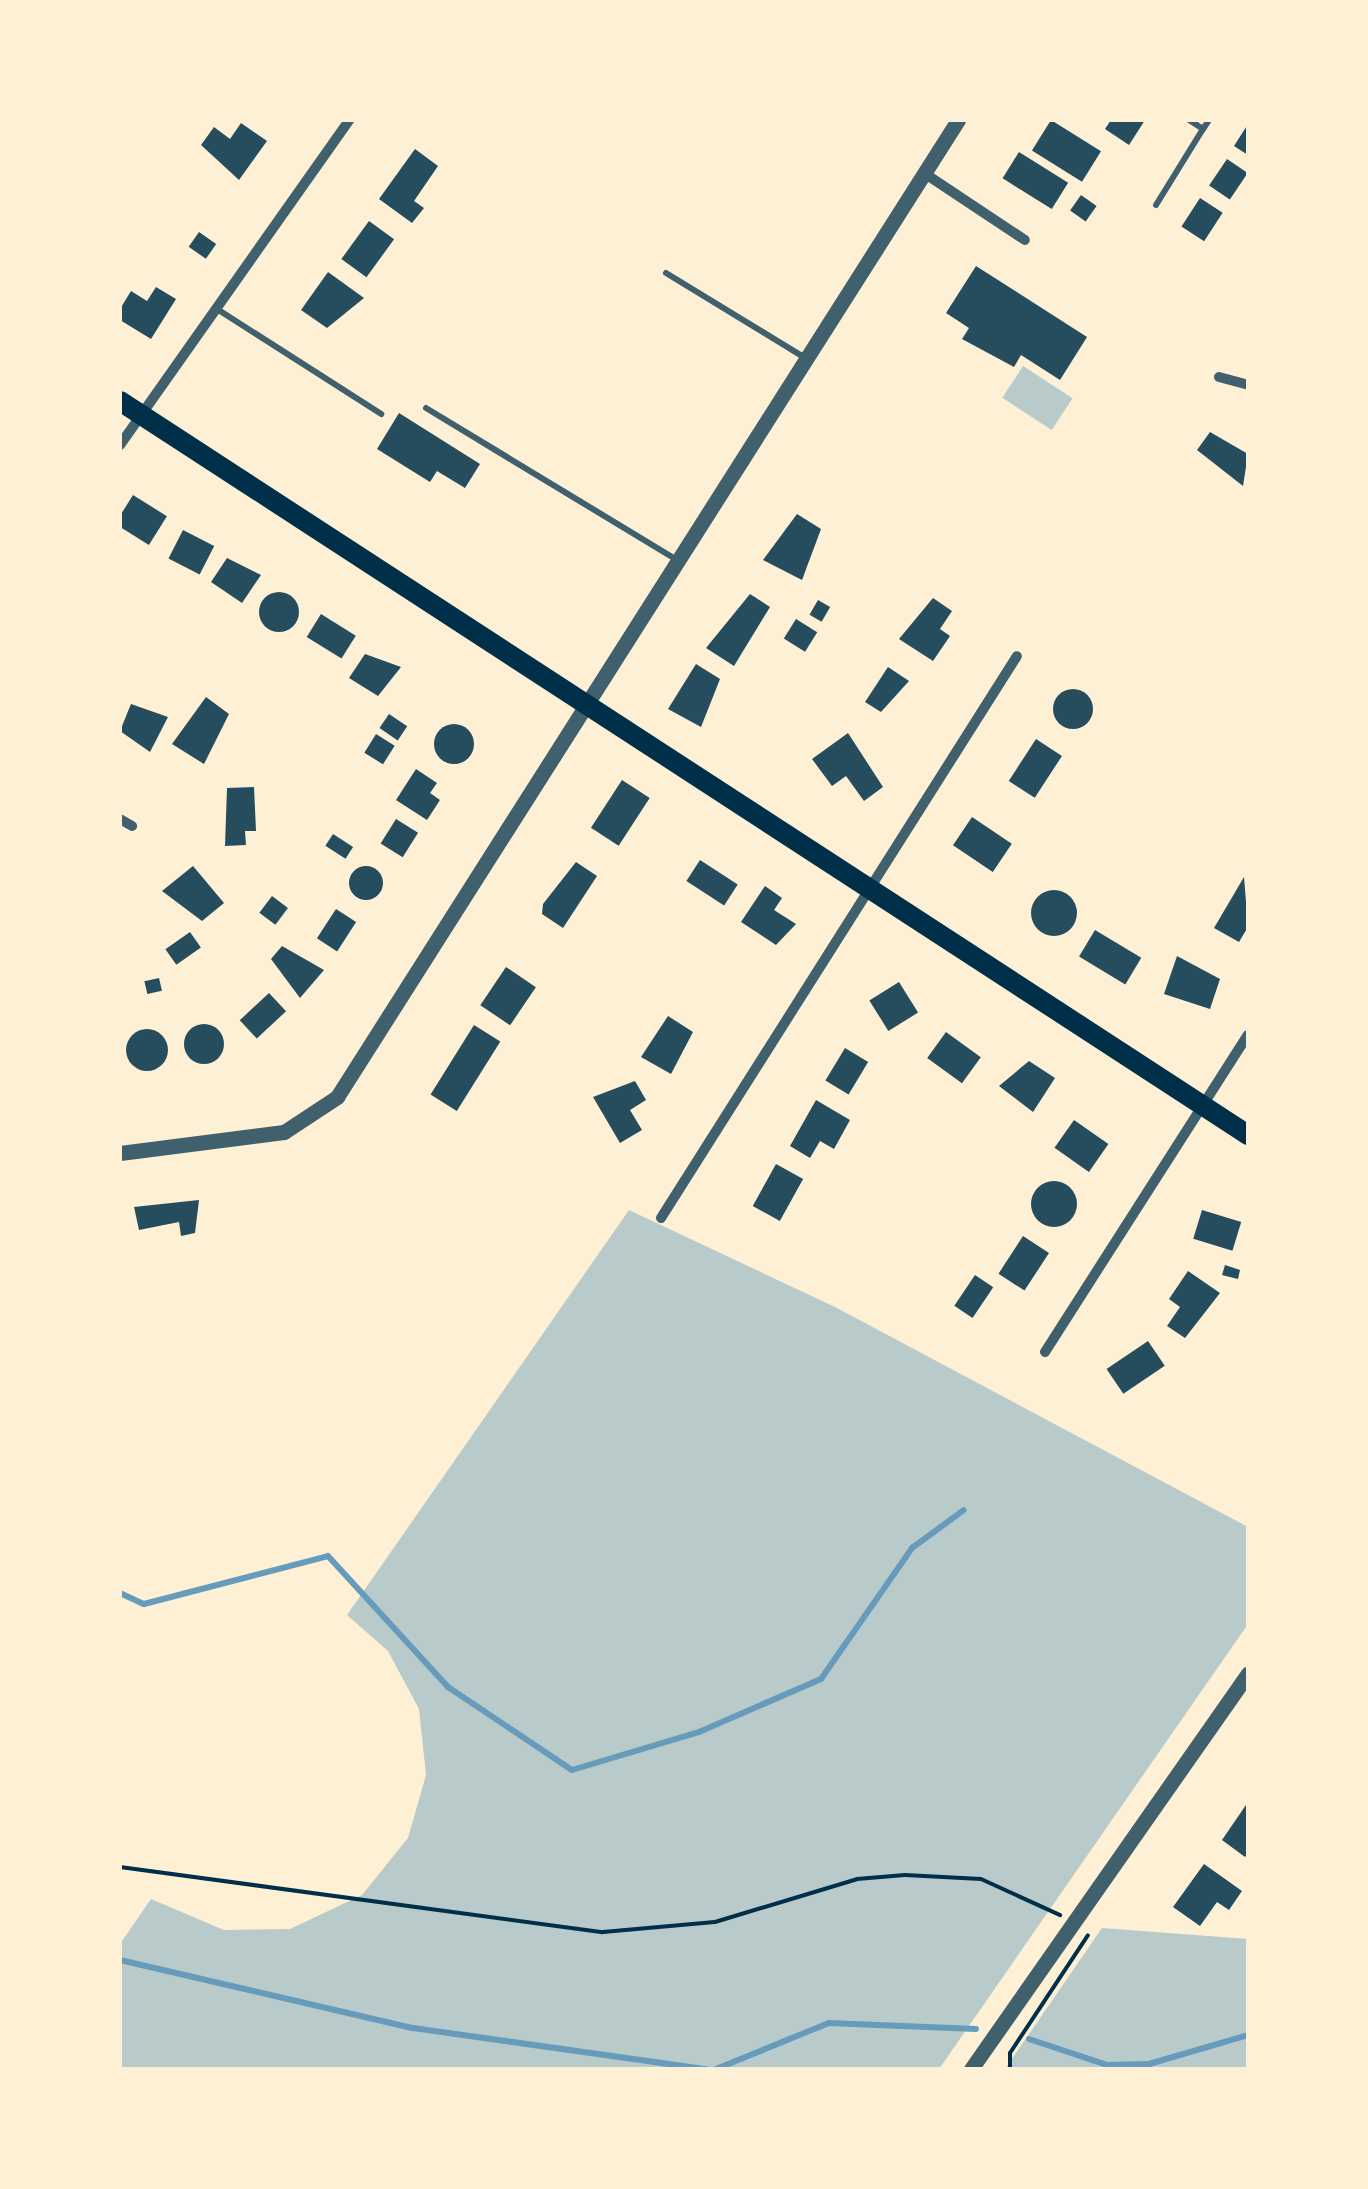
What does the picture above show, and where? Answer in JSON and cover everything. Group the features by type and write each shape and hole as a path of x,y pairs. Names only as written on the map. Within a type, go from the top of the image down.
{"highway":[{"path":"120,401 1248,1135"}],"street":[{"path":"120,445 350,120"},
{"path":"120,1152 312,1122 368,1052 584,705 958,120"},
{"path":"924,173 1024,240"},
{"path":"1219,376 1248,384"},
{"path":"661,1218 1017,656"},
{"path":"120,819 132,826"},
{"path":"1045,1352 1248,1036"},
{"path":"971,2069 1248,1673"}],"lane":[{"path":"1189,120 1203,129"},
{"path":"1156,205 1209,120"},
{"path":"666,274 806,358"},
{"path":"217,310 381,414"},
{"path":"426,408 677,560"}],"path":[{"path":"120,1867 604,1932 715,1922 858,1879 905,1875 981,1879 1056,1912"},
{"path":"1010,2069 1010,2053 1090,1936"}],"shaded area":[{"path":"1023,366 1072,398 1052,430 1002,398"},
{"path":"629,1210 835,1307 1248,1527 1248,1624 939,2069 120,2069 120,1944 151,1899 224,1930 290,1929 362,1895 408,1838 426,1775 419,1709 388,1651 347,1615"},
{"path":"1102,1928 1248,1939 1248,2069 1005,2069"}],"building":[{"path":"1051,120 1101,151 1082,182 1032,151"},
{"path":"1111,120 1145,120 1129,145 1105,129"},
{"path":"241,123 267,141 239,180 201,145 214,127 230,139"},
{"path":"1248,124 1248,155 1234,146"},
{"path":"415,149 438,166 414,201 424,208 412,223 379,199"},
{"path":"1019,152 1068,183 1052,209 1003,178"},
{"path":"1227,159 1248,173 1230,200 1209,186"},
{"path":"1081,195 1097,206 1086,221 1070,211"},
{"path":"1200,198 1223,213 1204,241 1181,227"},
{"path":"369,221 394,239 366,277 341,259"},
{"path":"199,232 216,244 206,259 189,247"},
{"path":"976,266 1087,337 1060,380 1021,355 1014,367 962,339 969,328 946,313"},
{"path":"328,272 364,298 327,328 301,310"},
{"path":"156,287 176,299 151,339 120,320 120,309 131,291 147,301"},
{"path":"399,413 480,464 465,488 437,471 430,482 377,449"},
{"path":"1210,432 1248,454 1243,486 1197,450"},
{"path":"133,495 167,516 149,545 120,527 120,516"},
{"path":"797,514 821,529 802,580 763,560"},
{"path":"183,530 214,546 200,574 168,559"},
{"path":"227,558 261,575 242,603 211,582"},
{"path":"279,592 293,598 299,612 293,626 279,632 265,626 259,612 265,598"},
{"path":"750,594 770,607 734,666 706,648"},
{"path":"933,598 952,611 940,629 950,636 933,661 899,639"},
{"path":"818,600 830,607 822,622 810,615"},
{"path":"321,614 356,636 341,659 307,637"},
{"path":"796,619 817,632 805,652 784,639"},
{"path":"365,654 401,667 378,696 349,678"},
{"path":"696,664 720,679 701,727 668,709"},
{"path":"888,667 909,681 881,712 865,702"},
{"path":"1073,689 1087,695 1093,709 1087,723 1073,729 1059,723 1053,709 1059,695"},
{"path":"206,697 229,714 204,764 172,744"},
{"path":"131,704 168,717 150,752 120,731"},
{"path":"389,714 407,726 398,740 379,728"},
{"path":"454,724 468,730 474,744 468,758 454,764 440,758 434,744 440,730"},
{"path":"848,733 883,787 864,801 846,776 832,786 812,759"},
{"path":"376,734 395,746 383,764 364,753"},
{"path":"1036,739 1062,756 1035,798 1009,781"},
{"path":"416,769 437,783 430,793 440,800 427,820 396,800"},
{"path":"622,780 650,798 619,846 591,828"},
{"path":"254,787 256,831 245,831 246,845 225,846 227,788"},
{"path":"972,817 1012,844 993,872 953,845"},
{"path":"396,819 418,833 403,857 381,844"},
{"path":"333,834 353,847 346,859 325,846"},
{"path":"700,860 738,885 724,905 686,881"},
{"path":"576,862 597,876 563,928 542,914 543,904"},
{"path":"193,866 224,903 202,921 162,891"},
{"path":"366,866 378,871 383,883 378,895 366,900 354,895 349,883 354,871"},
{"path":"1244,877 1248,927 1239,942 1214,928"},
{"path":"765,886 782,898 774,910 796,924 776,945 741,922"},
{"path":"1054,890 1071,896 1077,913 1071,930 1054,936 1037,930 1031,913 1037,896"},
{"path":"272,896 288,908 275,925 259,913"},
{"path":"336,909 356,922 337,951 317,938"},
{"path":"1095,930 1141,958 1125,984 1079,957"},
{"path":"190,932 201,948 176,965 165,949"},
{"path":"282,946 324,970 300,998 271,959"},
{"path":"1177,956 1220,979 1210,1009 1164,994"},
{"path":"506,967 536,987 510,1025 480,1005"},
{"path":"159,978 162,991 147,994 144,981"},
{"path":"899,982 918,1013 888,1031 869,1001"},
{"path":"269,993 286,1011 257,1039 240,1020"},
{"path":"668,1016 693,1032 671,1074 641,1057"},
{"path":"204,1024 218,1030 224,1044 218,1058 204,1064 190,1058 184,1044 190,1030"},
{"path":"474,1025 500,1041 457,1111 431,1095"},
{"path":"147,1029 162,1035 168,1050 162,1065 147,1071 132,1065 126,1050 132,1035"},
{"path":"946,1032 981,1057 962,1083 927,1058"},
{"path":"845,1048 868,1062 849,1094 825,1081"},
{"path":"1029,1061 1055,1078 1033,1112 999,1086"},
{"path":"635,1081 646,1100 630,1110 642,1130 620,1143 593,1097"},
{"path":"816,1100 850,1120 834,1149 820,1141 810,1158 790,1146"},
{"path":"1074,1120 1108,1144 1089,1172 1054,1148"},
{"path":"776,1164 803,1179 780,1221 753,1206"},
{"path":"1054,1181 1070,1188 1077,1204 1070,1220 1054,1227 1038,1220 1031,1204 1038,1188"},
{"path":"199,1200 195,1233 181,1236 179,1222 139,1230 134,1207"},
{"path":"1202,1210 1241,1222 1232,1251 1193,1239"},
{"path":"1023,1236 1049,1253 1024,1291 998,1274"},
{"path":"1225,1265 1240,1270 1238,1279 1222,1275"},
{"path":"1188,1271 1220,1293 1185,1338 1167,1326 1180,1307 1169,1299"},
{"path":"975,1275 993,1287 973,1318 954,1306"},
{"path":"1148,1341 1165,1366 1123,1394 1107,1369"},
{"path":"1248,1802 1248,1853 1245,1857 1222,1840"},
{"path":"1204,1864 1242,1891 1229,1910 1217,1902 1200,1926 1173,1907"}],"waterway":[{"path":"120,1593 144,1604 328,1556 448,1687 572,1770 699,1732 821,1679 912,1548 964,1510"},
{"path":"120,1960 413,2028 706,2069"},
{"path":"716,2069 829,2023 976,2029"},
{"path":"1029,2039 1107,2065 1149,2064 1248,2035"}]}
